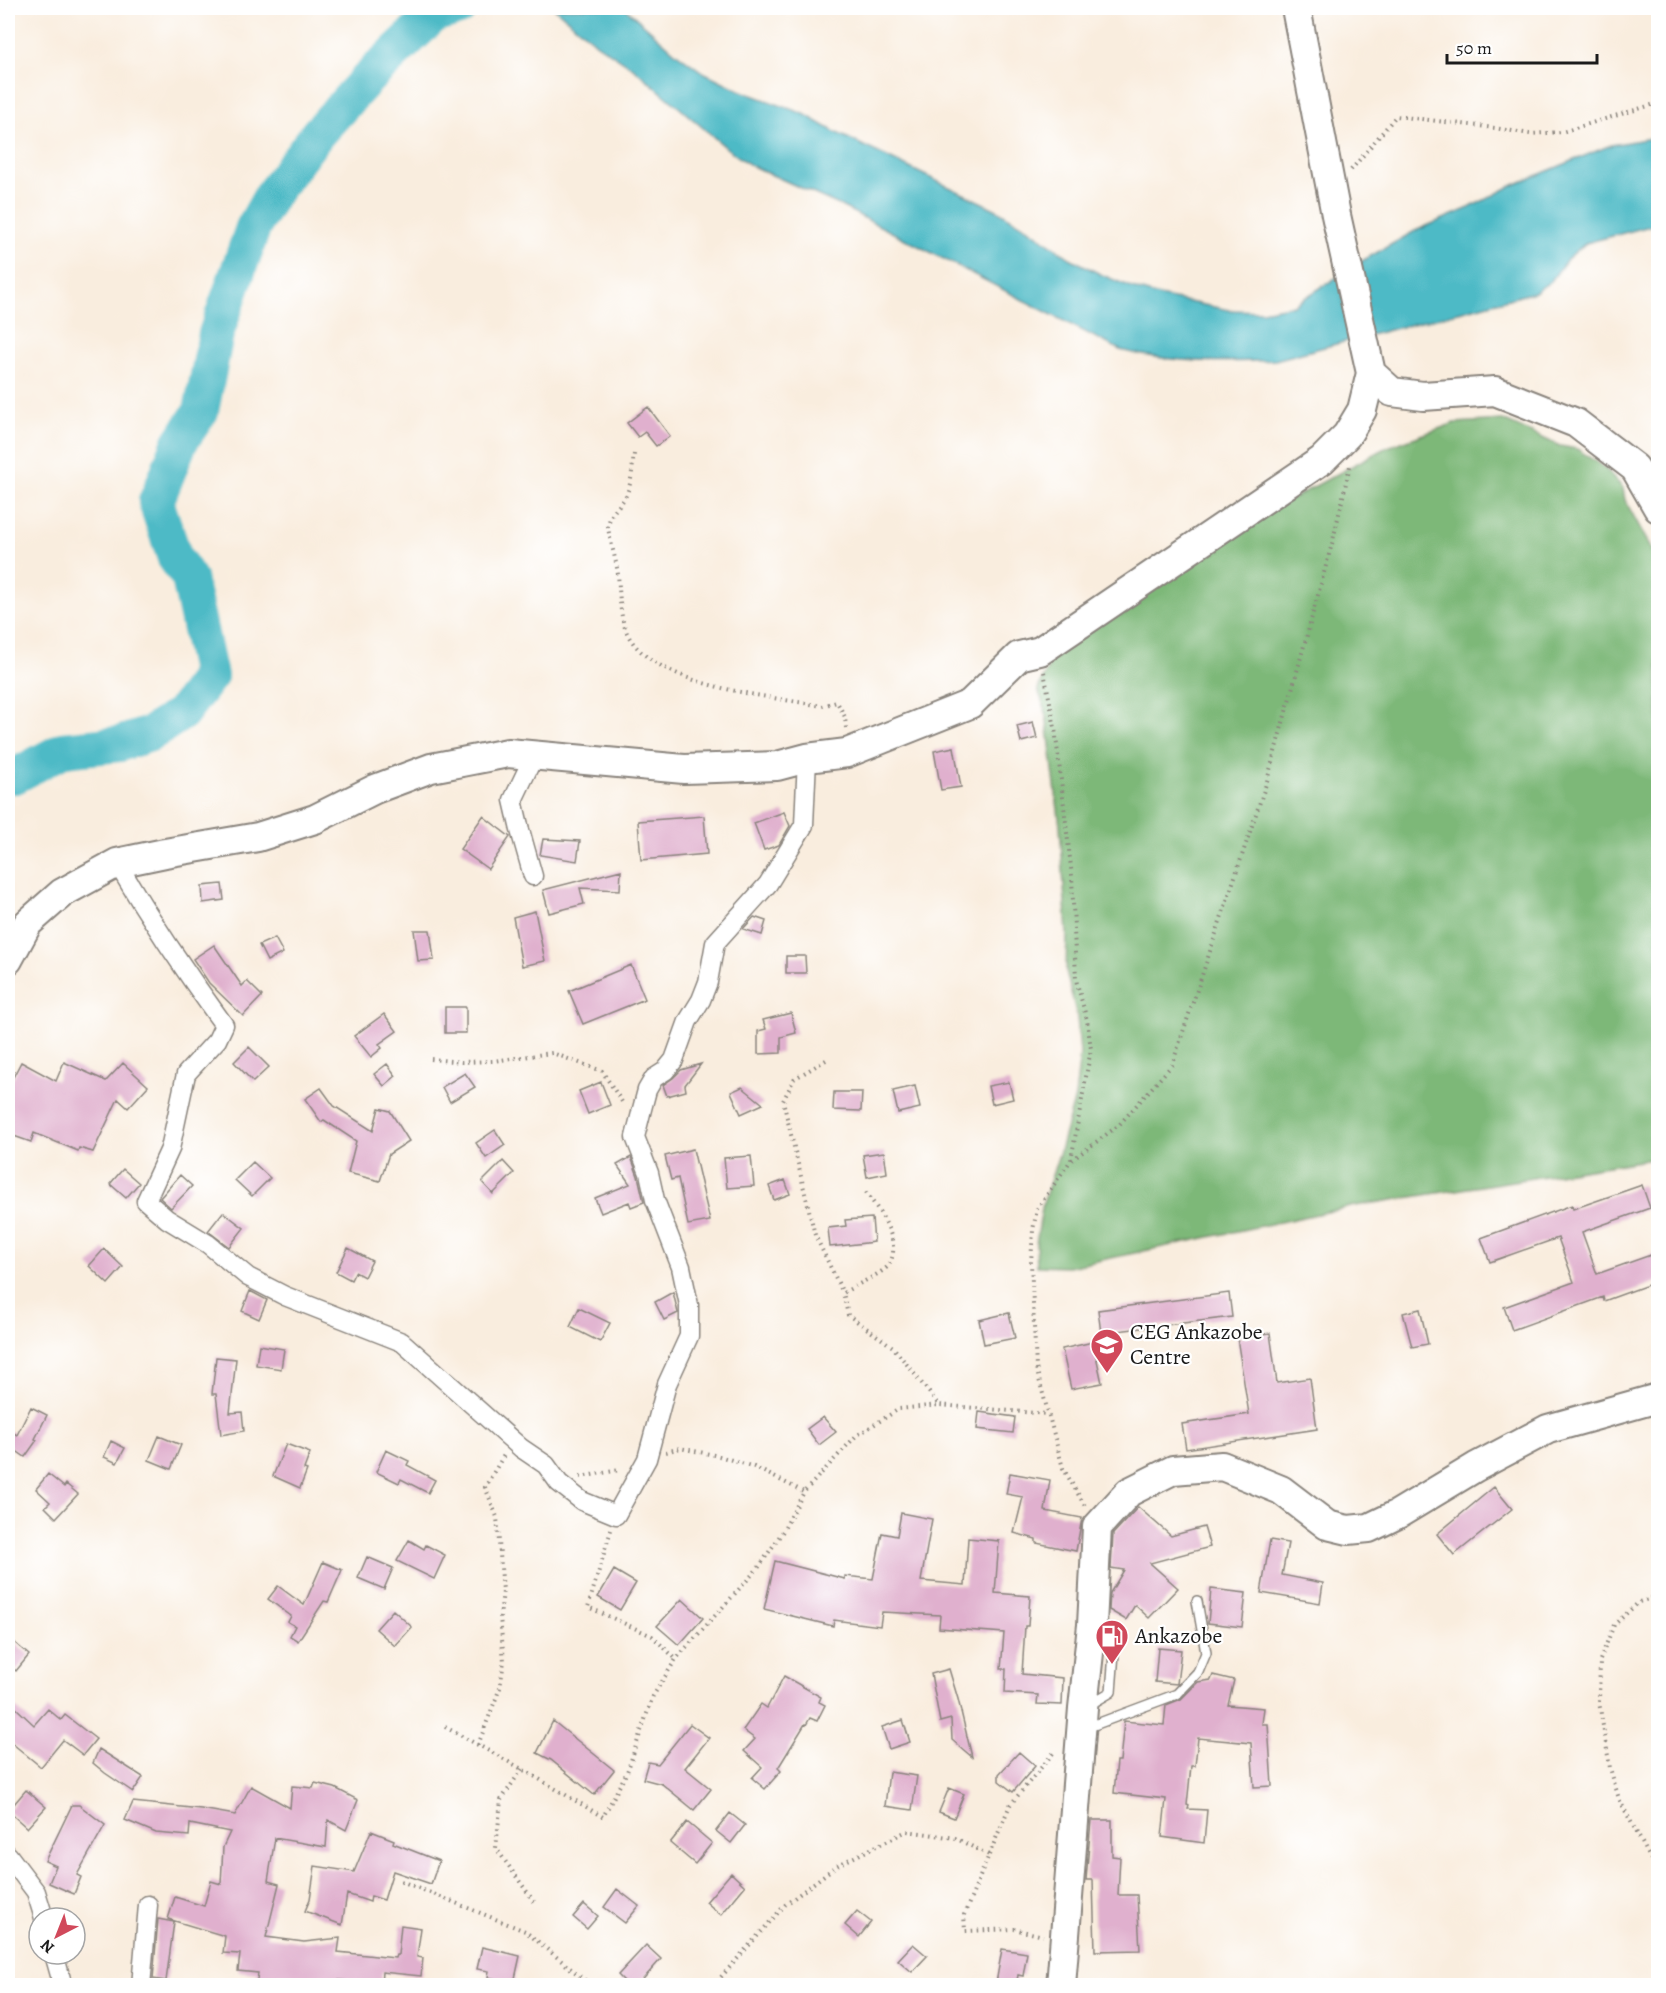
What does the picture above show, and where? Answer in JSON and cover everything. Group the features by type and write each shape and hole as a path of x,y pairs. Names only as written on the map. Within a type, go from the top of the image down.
{"main road":[{"path":"8,960 28,923 62,893 117,863 258,837 315,819 375,789 431,768 508,753 684,769 777,766 807,758 847,753 970,704 1019,656 1040,651 1323,460 1347,435 1362,410 1371,373 1334,205 1296,8"},
{"path":"1371,373 1392,392 1423,396 1495,391 1576,423 1635,468 1659,508"},
{"path":"1060,1986 1075,1727 1092,1626 1097,1527 1129,1492 1173,1470 1222,1466 1281,1490 1328,1524 1348,1530 1369,1528 1548,1429 1659,1398"}],"street":[{"path":"533,876 513,800 534,756"},
{"path":"117,863 196,987 224,1025 217,1040 186,1074 170,1149 146,1201 167,1219 208,1244 248,1277 285,1296 402,1342 512,1440 546,1466 559,1483 582,1502 616,1515 647,1459 667,1384 689,1336 689,1305 681,1267 635,1137 647,1090 654,1078 665,1071 674,1060 688,1021 708,982 715,943 768,884 804,825 807,758"},
{"path":"8,1855 36,1892 40,1906"},
{"path":"141,1986 148,1905"},
{"path":"57,1966 63,1986"}],"lane":[{"path":"1075,1727 1177,1694 1198,1672 1206,1653 1197,1601"}],"path":[{"path":"1334,205 1359,158 1396,116 1530,134 1562,132 1659,103"},
{"path":"634,454 630,484 624,499 613,512 608,527 616,558 623,621 628,635 639,649 662,668 710,686 822,706 837,702 845,717 847,753"},
{"path":"1097,1527 1063,1468 1036,1368 1031,1262 1037,1209 1071,1160 1119,1125 1172,1065 1267,781 1333,540 1350,464"},
{"path":"1040,651 1055,728 1072,876 1076,980 1087,1020 1091,1049 1071,1160"},
{"path":"431,1059 462,1062 493,1061 552,1053 582,1062 602,1071 623,1102 635,1137"},
{"path":"826,1060 794,1079 783,1101 815,1235 843,1293 848,1315 893,1347 939,1405"},
{"path":"843,1293 888,1267 894,1253 888,1224 866,1192"},
{"path":"445,1726 603,1817 627,1772 653,1696 676,1659 759,1567 783,1532 804,1492 856,1436 899,1409 939,1405 1047,1414"},
{"path":"478,1745 500,1688 504,1661 500,1617 503,1591 496,1517 485,1486 512,1440"},
{"path":"559,1483 590,1474 621,1470 680,1448 719,1456 754,1467 804,1492"},
{"path":"616,1515 588,1607 652,1636 676,1659"},
{"path":"1659,1596 1639,1602 1614,1625 1600,1660 1599,1702 1610,1768 1619,1799 1659,1874"},
{"path":"1063,1940 1014,1929 965,1931 964,1915 1010,1805 1075,1727"},
{"path":"522,1769 501,1800 496,1848 535,1903"},
{"path":"713,1986 785,1905 836,1866 907,1831 955,1838 989,1855"},
{"path":"401,1881 525,1931 592,1986"}],"green space":[{"path":"1503,420 1560,446 1577,449 1605,468 1623,488 1625,500 1658,561 1658,1158 1355,1206 1069,1267 1037,1266 1036,1244 1043,1203 1075,1097 1080,1053 1077,1017 1066,971 1067,934 1060,826 1046,713 1038,689 1061,639 1275,508 1385,448 1455,423"}],"water":[{"path":"554,8 625,8 675,52 701,71 744,92 804,114 835,132 997,210 1070,258 1100,274 1159,296 1229,310 1262,311 1294,305 1362,261 1415,231 1469,208 1509,187 1611,145 1658,137 1658,224 1586,243 1567,259 1551,281 1535,292 1275,360 1197,361 1139,354 1120,350 839,205 752,166 730,151 633,68 597,44"}],"building":[{"path":"648,407 670,436 656,446 645,432 638,437 627,423"},
{"path":"1033,722 1037,738 1021,742 1017,726"},
{"path":"954,747 961,787 941,790 934,751"},
{"path":"784,812 790,826 779,845 764,850 754,823"},
{"path":"483,816 510,837 488,869 460,849"},
{"path":"704,816 707,854 641,860 638,821"},
{"path":"543,839 580,841 577,861 540,855"},
{"path":"621,870 620,890 580,888 584,904 549,913 543,890"},
{"path":"222,884 224,900 203,903 202,886"},
{"path":"535,911 545,961 522,966 513,917"},
{"path":"754,917 766,921 762,935 743,929"},
{"path":"414,930 430,930 434,960 418,961"},
{"path":"275,938 283,953 267,961 259,945"},
{"path":"214,945 242,986 247,981 262,996 243,1016 209,983 193,959"},
{"path":"786,956 805,956 806,973 786,973"},
{"path":"631,965 645,999 583,1024 569,991"},
{"path":"445,1007 466,1007 466,1033 445,1033"},
{"path":"791,1013 796,1033 781,1037 781,1053 758,1054 758,1031 766,1029 763,1020"},
{"path":"384,1014 397,1031 379,1044 382,1048 371,1057 354,1036"},
{"path":"249,1047 269,1067 253,1082 234,1062"},
{"path":"21,1062 56,1081 64,1062 106,1081 123,1063 148,1086 128,1108 118,1099 93,1152 79,1148 78,1151 34,1133 31,1142 8,1134 8,1087"},
{"path":"387,1064 396,1076 384,1086 374,1074"},
{"path":"701,1064 685,1085 686,1091 667,1096 663,1085 681,1070"},
{"path":"465,1073 475,1087 450,1102 442,1087"},
{"path":"601,1082 610,1105 588,1114 579,1091"},
{"path":"1009,1082 1013,1099 992,1104 988,1086"},
{"path":"915,1086 920,1108 898,1113 893,1091"},
{"path":"742,1087 763,1104 741,1114 731,1092"},
{"path":"321,1088 334,1106 373,1131 379,1108 390,1111 409,1141 389,1154 380,1181 348,1173 356,1141 324,1120 321,1122 305,1099"},
{"path":"834,1092 862,1092 861,1111 833,1110"},
{"path":"495,1130 505,1145 486,1158 476,1143"},
{"path":"693,1149 710,1221 688,1225 678,1178 671,1180 665,1156"},
{"path":"884,1152 887,1173 867,1177 863,1155"},
{"path":"751,1156 754,1186 727,1188 724,1158"},
{"path":"631,1157 644,1202 631,1207 629,1202 601,1213 595,1198 630,1184 617,1165"},
{"path":"503,1161 514,1173 493,1194 482,1182"},
{"path":"253,1162 270,1178 252,1196 235,1180"},
{"path":"123,1169 139,1183 126,1198 110,1184"},
{"path":"180,1175 192,1186 171,1208 160,1198"},
{"path":"785,1180 790,1194 774,1200 769,1186"},
{"path":"1642,1185 1650,1208 1582,1232 1597,1274 1659,1252 1659,1281 1604,1301 1603,1297 1512,1330 1504,1307 1574,1282 1558,1238 1490,1262 1481,1238 1572,1205 1573,1209"},
{"path":"223,1212 244,1228 229,1247 208,1231"},
{"path":"872,1218 874,1242 830,1247 828,1228 846,1226 845,1220"},
{"path":"348,1248 372,1261 364,1277 355,1272 351,1280 336,1272"},
{"path":"104,1249 123,1267 108,1284 89,1266"},
{"path":"250,1291 267,1300 259,1319 242,1311"},
{"path":"673,1292 678,1313 664,1320 655,1302"},
{"path":"1229,1293 1232,1317 1101,1333 1098,1310"},
{"path":"579,1308 610,1323 600,1342 570,1327"},
{"path":"1420,1309 1428,1344 1412,1347 1403,1313"},
{"path":"1009,1313 1015,1338 984,1344 979,1320"},
{"path":"1270,1333 1277,1383 1310,1378 1317,1429 1186,1449 1182,1424 1249,1414 1237,1338"},
{"path":"1093,1342 1102,1383 1071,1389 1062,1349"},
{"path":"259,1345 284,1349 281,1369 256,1365"},
{"path":"216,1357 236,1359 230,1413 242,1412 244,1431 221,1435 216,1394 212,1394"},
{"path":"31,1407 47,1415 35,1439 37,1440 25,1457 8,1445 8,1430 17,1435"},
{"path":"979,1412 1015,1417 1013,1433 977,1429"},
{"path":"823,1417 836,1432 819,1445 807,1429"},
{"path":"159,1436 181,1445 171,1469 149,1460"},
{"path":"111,1441 125,1448 117,1463 104,1457"},
{"path":"286,1444 310,1453 300,1488 273,1476"},
{"path":"386,1450 409,1461 407,1465 435,1480 428,1493 401,1479 399,1483 376,1472"},
{"path":"1010,1473 1050,1480 1045,1511 1082,1518 1076,1551 1036,1543 1036,1539 1014,1533 1023,1497 1006,1494"},
{"path":"48,1474 64,1487 66,1484 78,1494 56,1518 45,1507 50,1502 36,1489"},
{"path":"1494,1487 1512,1509 1454,1555 1437,1534"},
{"path":"1138,1507 1171,1536 1204,1527 1210,1547 1150,1563 1178,1588 1149,1618 1135,1605 1126,1620 1109,1610 1110,1593 1124,1570 1111,1568 1113,1534"},
{"path":"901,1513 932,1519 921,1581 965,1585 968,1538 999,1541 995,1593 1030,1596 1028,1626 1025,1626 1022,1674 1063,1678 1062,1705 1037,1704 1038,1695 1005,1693 1006,1669 1001,1669 1004,1633 939,1628 940,1615 882,1612 880,1626 834,1620 833,1626 764,1609 775,1561 845,1579 845,1576 873,1579 882,1533 897,1536"},
{"path":"409,1540 424,1549 426,1545 445,1555 434,1579 397,1561"},
{"path":"1270,1540 1288,1543 1282,1575 1323,1583 1320,1603 1261,1593"},
{"path":"367,1557 393,1568 384,1589 358,1578"},
{"path":"323,1562 342,1570 328,1602 324,1601 298,1641 290,1636 295,1626 288,1622 291,1616 268,1599 278,1586 304,1605"},
{"path":"614,1570 636,1583 620,1610 598,1597"},
{"path":"1211,1589 1246,1593 1242,1627 1208,1623"},
{"path":"682,1599 703,1618 679,1645 657,1626"},
{"path":"393,1610 412,1627 395,1646 376,1629"},
{"path":"8,1637 29,1655 16,1671 8,1664"},
{"path":"1158,1648 1181,1650 1177,1684 1155,1682"},
{"path":"949,1669 972,1757 952,1740 951,1719 940,1722 931,1674"},
{"path":"1213,1675 1234,1680 1228,1705 1264,1708 1262,1724 1268,1724 1272,1786 1254,1787 1251,1743 1198,1738 1195,1766 1191,1766 1187,1805 1188,1809 1207,1810 1204,1843 1162,1837 1166,1799 1114,1793 1124,1721 1164,1725 1166,1705 1181,1699 1198,1682 1211,1680"},
{"path":"784,1676 821,1697 819,1702 825,1705 817,1721 810,1718 805,1724 778,1768 781,1771 765,1789 752,1778 762,1767 744,1751 755,1739 743,1730 761,1704 767,1708"},
{"path":"15,1707 34,1725 48,1709 61,1720 65,1715 96,1739 83,1755 63,1740 41,1767 8,1740 8,1715"},
{"path":"903,1720 910,1742 889,1749 882,1727"},
{"path":"553,1721 614,1770 594,1795 551,1760 537,1753"},
{"path":"690,1724 709,1738 685,1768 711,1789 694,1810 662,1784 643,1779 648,1762 658,1764"},
{"path":"99,1749 143,1777 133,1792 93,1763"},
{"path":"1019,1752 1035,1766 1013,1792 999,1781 999,1774"},
{"path":"889,1772 917,1776 912,1810 885,1806"},
{"path":"315,1783 335,1788 358,1800 346,1830 328,1820 326,1847 275,1838 268,1881 279,1884 266,1937 304,1942 340,1938 338,1952 395,1958 398,1955 401,1925 421,1928 417,1957 423,1958 421,1976 382,1972 381,1984 339,1980 339,1986 256,1986 258,1973 238,1971 240,1954 223,1953 225,1936 168,1919 175,1897 204,1906 211,1881 221,1884 223,1847 230,1832 190,1824 189,1836 156,1833 125,1820 133,1802 235,1815 251,1786 290,1808 292,1786 313,1788"},
{"path":"949,1788 964,1794 954,1818 939,1812"},
{"path":"26,1790 46,1807 27,1828 8,1811"},
{"path":"72,1805 79,1805 105,1825 77,1875 81,1877 74,1894 49,1883 56,1866 45,1861"},
{"path":"730,1813 745,1825 731,1843 716,1831"},
{"path":"1091,1820 1112,1820 1112,1856 1120,1857 1118,1895 1137,1895 1140,1950 1095,1951 1093,1880 1086,1880"},
{"path":"687,1822 712,1843 695,1864 670,1843"},
{"path":"371,1831 394,1840 393,1843 439,1861 431,1884 393,1871 384,1900 371,1896 370,1902 347,1894 342,1925 305,1911 310,1899 315,1866 354,1872"},
{"path":"731,1873 745,1886 721,1915 706,1902"},
{"path":"617,1889 639,1906 625,1923 604,1907"},
{"path":"584,1904 598,1916 587,1929 573,1917"},
{"path":"857,1911 871,1922 859,1937 845,1925"},
{"path":"158,1919 174,1922 166,1981 153,1979"},
{"path":"913,1944 927,1956 912,1972 898,1960"},
{"path":"646,1945 661,1959 637,1986 629,1986 618,1975"},
{"path":"482,1947 520,1956 514,1983 488,1977 489,1971 477,1969"},
{"path":"1002,1949 1027,1953 1023,1976 1018,1975 1016,1986 996,1983"}],"waterway":[{"path":"8,776 15,776 63,750 119,744 150,734 182,713 210,676 189,578 175,558 156,502 180,442 201,411 216,334 253,228 272,194 318,133 368,78 435,14 459,8"}],"place":[{"name":"CEG Ankazobe Centre","path":"1107,1374"},
{"name":"Ankazobe","path":"1112,1665"}]}
